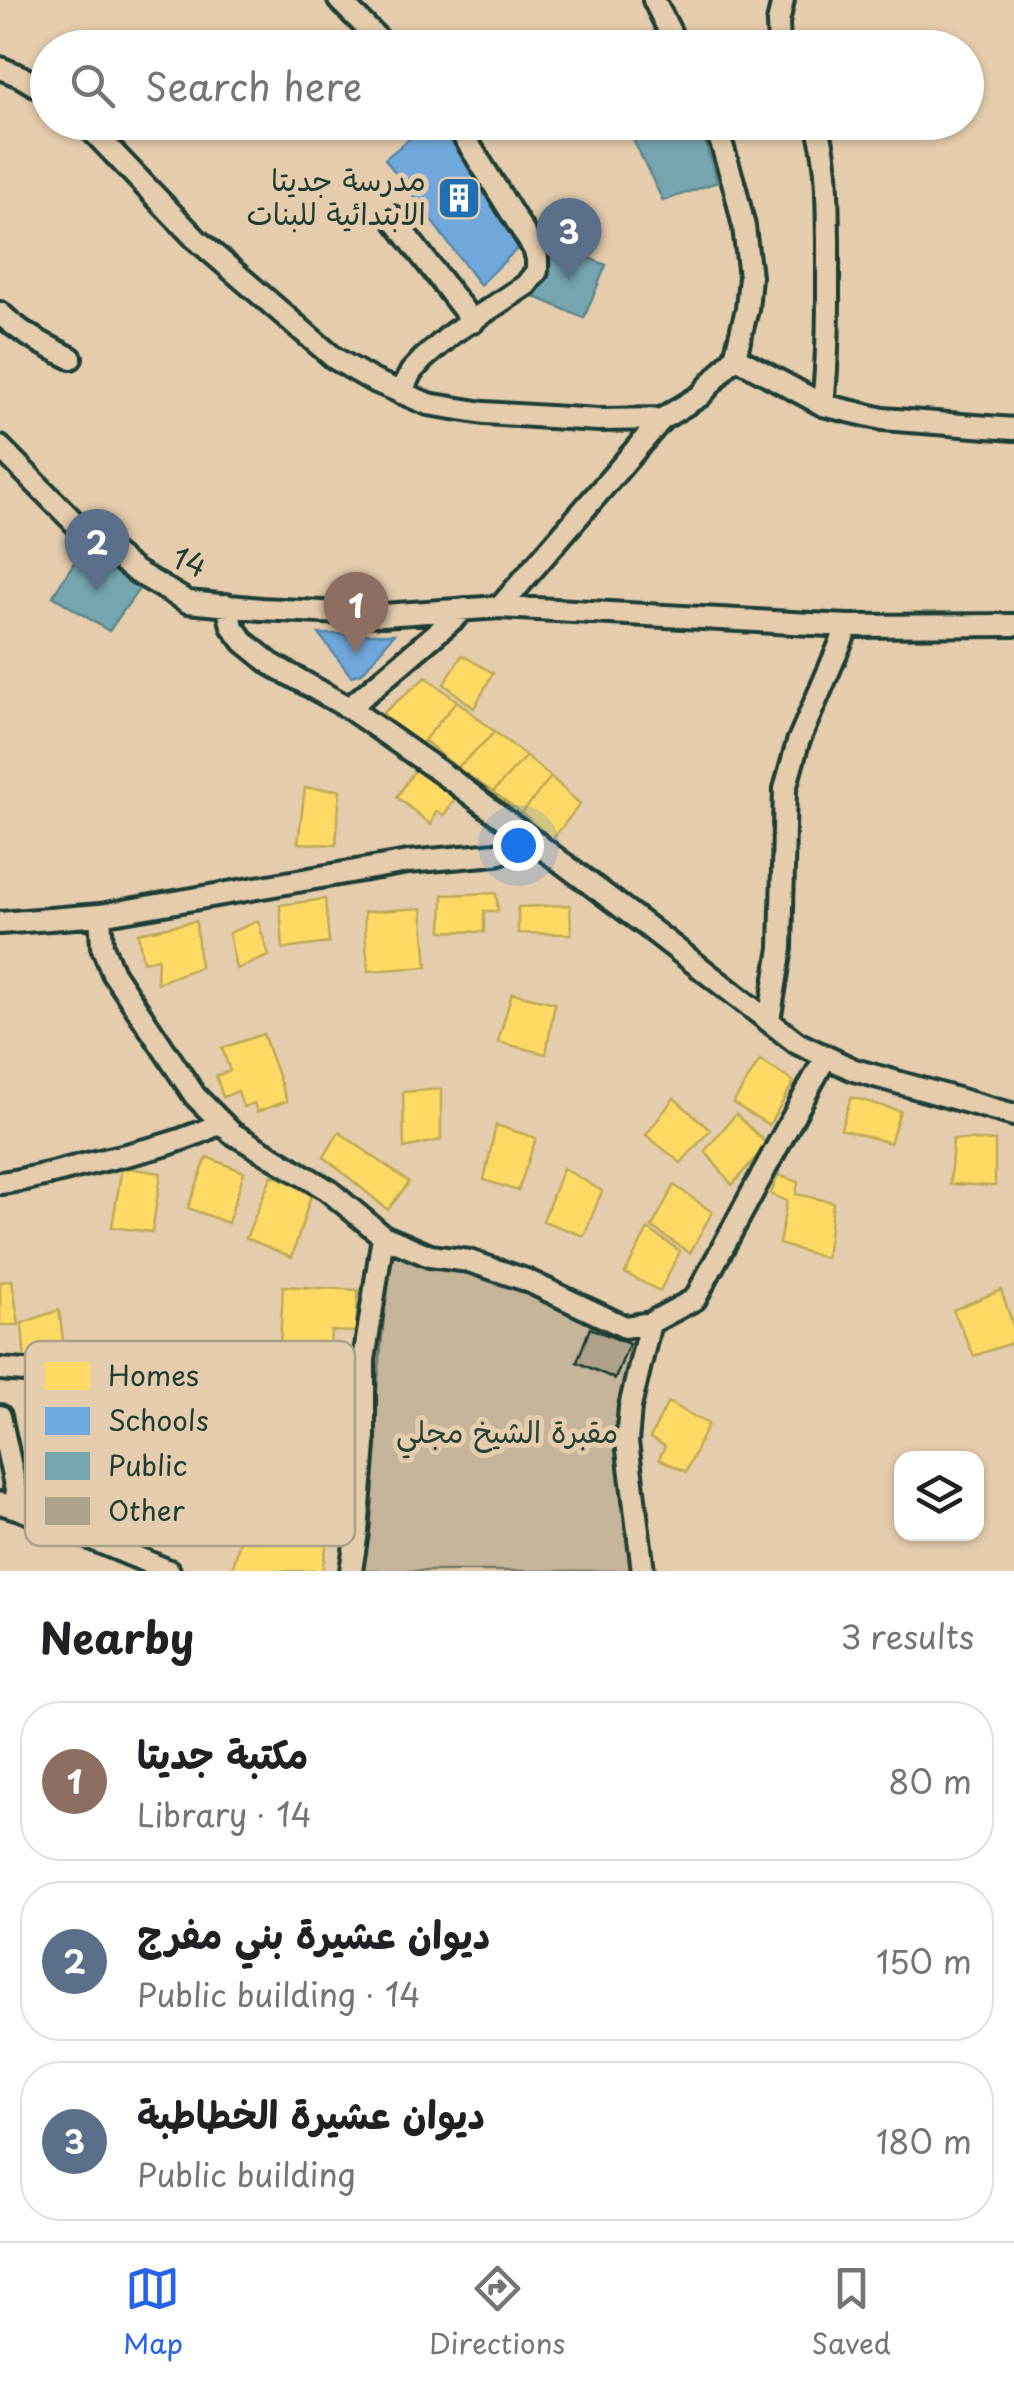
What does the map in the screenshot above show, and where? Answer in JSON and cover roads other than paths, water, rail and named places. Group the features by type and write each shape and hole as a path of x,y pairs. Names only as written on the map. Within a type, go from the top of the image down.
{"street":[{"path":"339,0 369,30"},
{"path":"654,0 669,30"},
{"path":"778,30 783,0"},
{"path":"0,68 30,82"},
{"path":"101,140 196,239 334,358 401,394 428,404 484,413 662,420"},
{"path":"401,394 411,372 423,359 526,285 537,270 534,248 466,140"},
{"path":"500,607 662,420 700,396 736,357 750,277 744,227 720,140"},
{"path":"821,140 827,191 829,303 823,405"},
{"path":"392,217 473,322"},
{"path":"0,313 37,342 71,358"},
{"path":"736,357 823,405 883,419 1014,429"},
{"name":"14","path":"0,447 80,528 134,571 188,602 261,610 383,615 500,607 848,626 1014,625"},
{"path":"226,604 232,626 244,642 271,664 349,708 536,842 797,1043 854,1070 1014,1115"},
{"path":"349,708 465,609"},
{"path":"769,1021 780,948 785,790 803,729 848,626"},
{"path":"0,923 100,915 408,862 496,854 536,842"},
{"path":"100,915 102,946 113,973 194,1096 220,1123 328,1190 383,1236 430,1256 469,1262 526,1280 625,1326 650,1322 696,1299 825,1058"},
{"path":"0,1183 36,1179 152,1149 220,1123"},
{"path":"351,1571 364,1446 364,1360 383,1236"},
{"path":"643,1571 627,1442 630,1407 650,1322"},
{"path":"0,1369 25,1371"},
{"path":"0,1416 10,1506"},
{"path":"108,1546 169,1571"}],"place":[{"name":"مدرسة جديتا الابتدائية للبنات","path":"459,198"},
{"name":"ديوان عشيرة الخطاطبة","path":"569,280"},
{"name":"ديوان عشيرة بني مفرج","path":"97,591"},
{"name":"مكتبة جديتا","path":"356,654"}],"park label":[{"name":"مقبرة الشيخ مجلي","path":"507,1433"}]}
